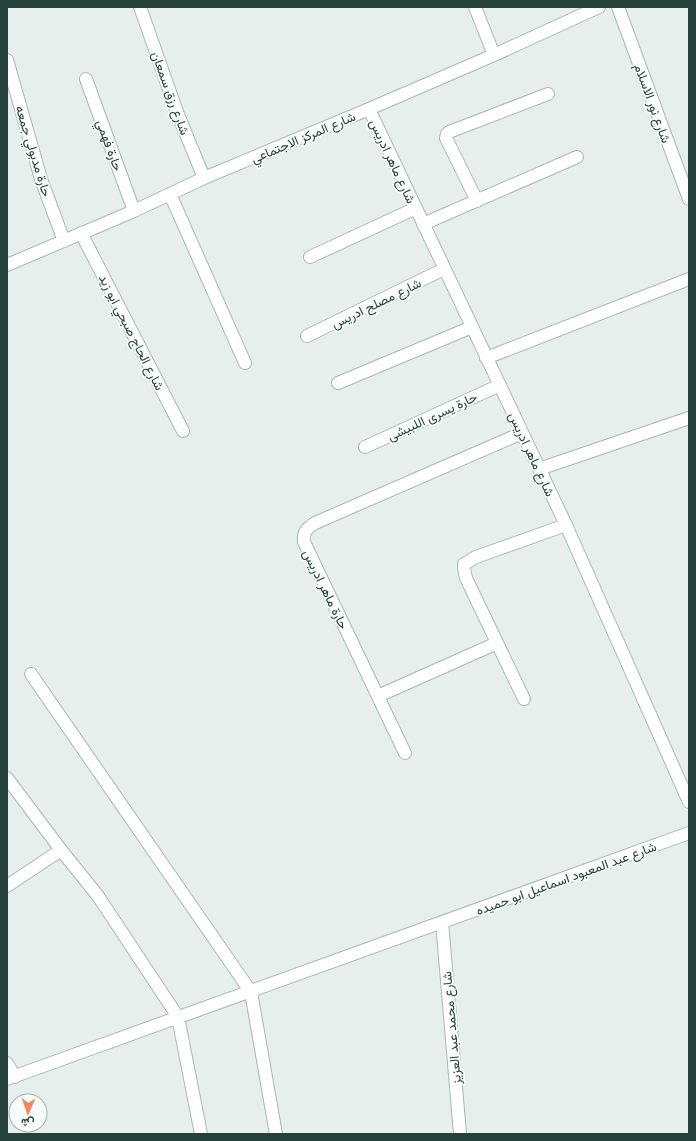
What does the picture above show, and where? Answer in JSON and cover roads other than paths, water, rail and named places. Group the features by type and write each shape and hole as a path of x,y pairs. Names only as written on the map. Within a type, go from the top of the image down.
{"street":[{"name":"شارع رزق سمعان","path":"140,7 177,112 204,178"},
{"path":"475,7 494,55"},
{"name":"شارع المركز الاجتماعي","path":"7,265 134,211 204,178 369,110 598,7"},
{"name":"شارع نور الاسلام","path":"618,7 689,199"},
{"name":"حارة مدبولي جمعه","path":"7,60 41,179 64,241"},
{"name":"حارة فهمي","path":"86,79 134,211"},
{"path":"477,201 446,138 446,134 548,94"},
{"name":"شارع ماهر ادريس","path":"369,110 566,525 689,802"},
{"path":"423,224 577,158"},
{"path":"170,194 244,363"},
{"path":"310,257 416,208"},
{"name":"شارع الحاج صبحي ابو زيد","path":"81,233 183,431"},
{"name":"شارع مصلح ادريس","path":"307,336 444,270"},
{"path":"486,358 689,279"},
{"path":"338,383 472,327"},
{"name":"حارة يسرى اللبيشى","path":"364,447 500,385"},
{"path":"539,469 689,418"},
{"name":"حارة ماهر ادريس","path":"405,753 304,542 303,535 305,530 315,523 522,433"},
{"path":"524,699 466,578 464,564 476,557 566,525"},
{"path":"378,696 497,643"},
{"path":"31,674 251,992 276,1134"},
{"path":"7,778 61,850 98,896 178,1017 201,1134"},
{"name":"شارع عبد المعبود اسماعيل ابو حميده","path":"11,1078 689,833"},
{"path":"7,886 61,850"},
{"name":"شارع محمد عبد العزيز","path":"442,922 460,1134"},
{"path":"7,1063 11,1078"}]}
